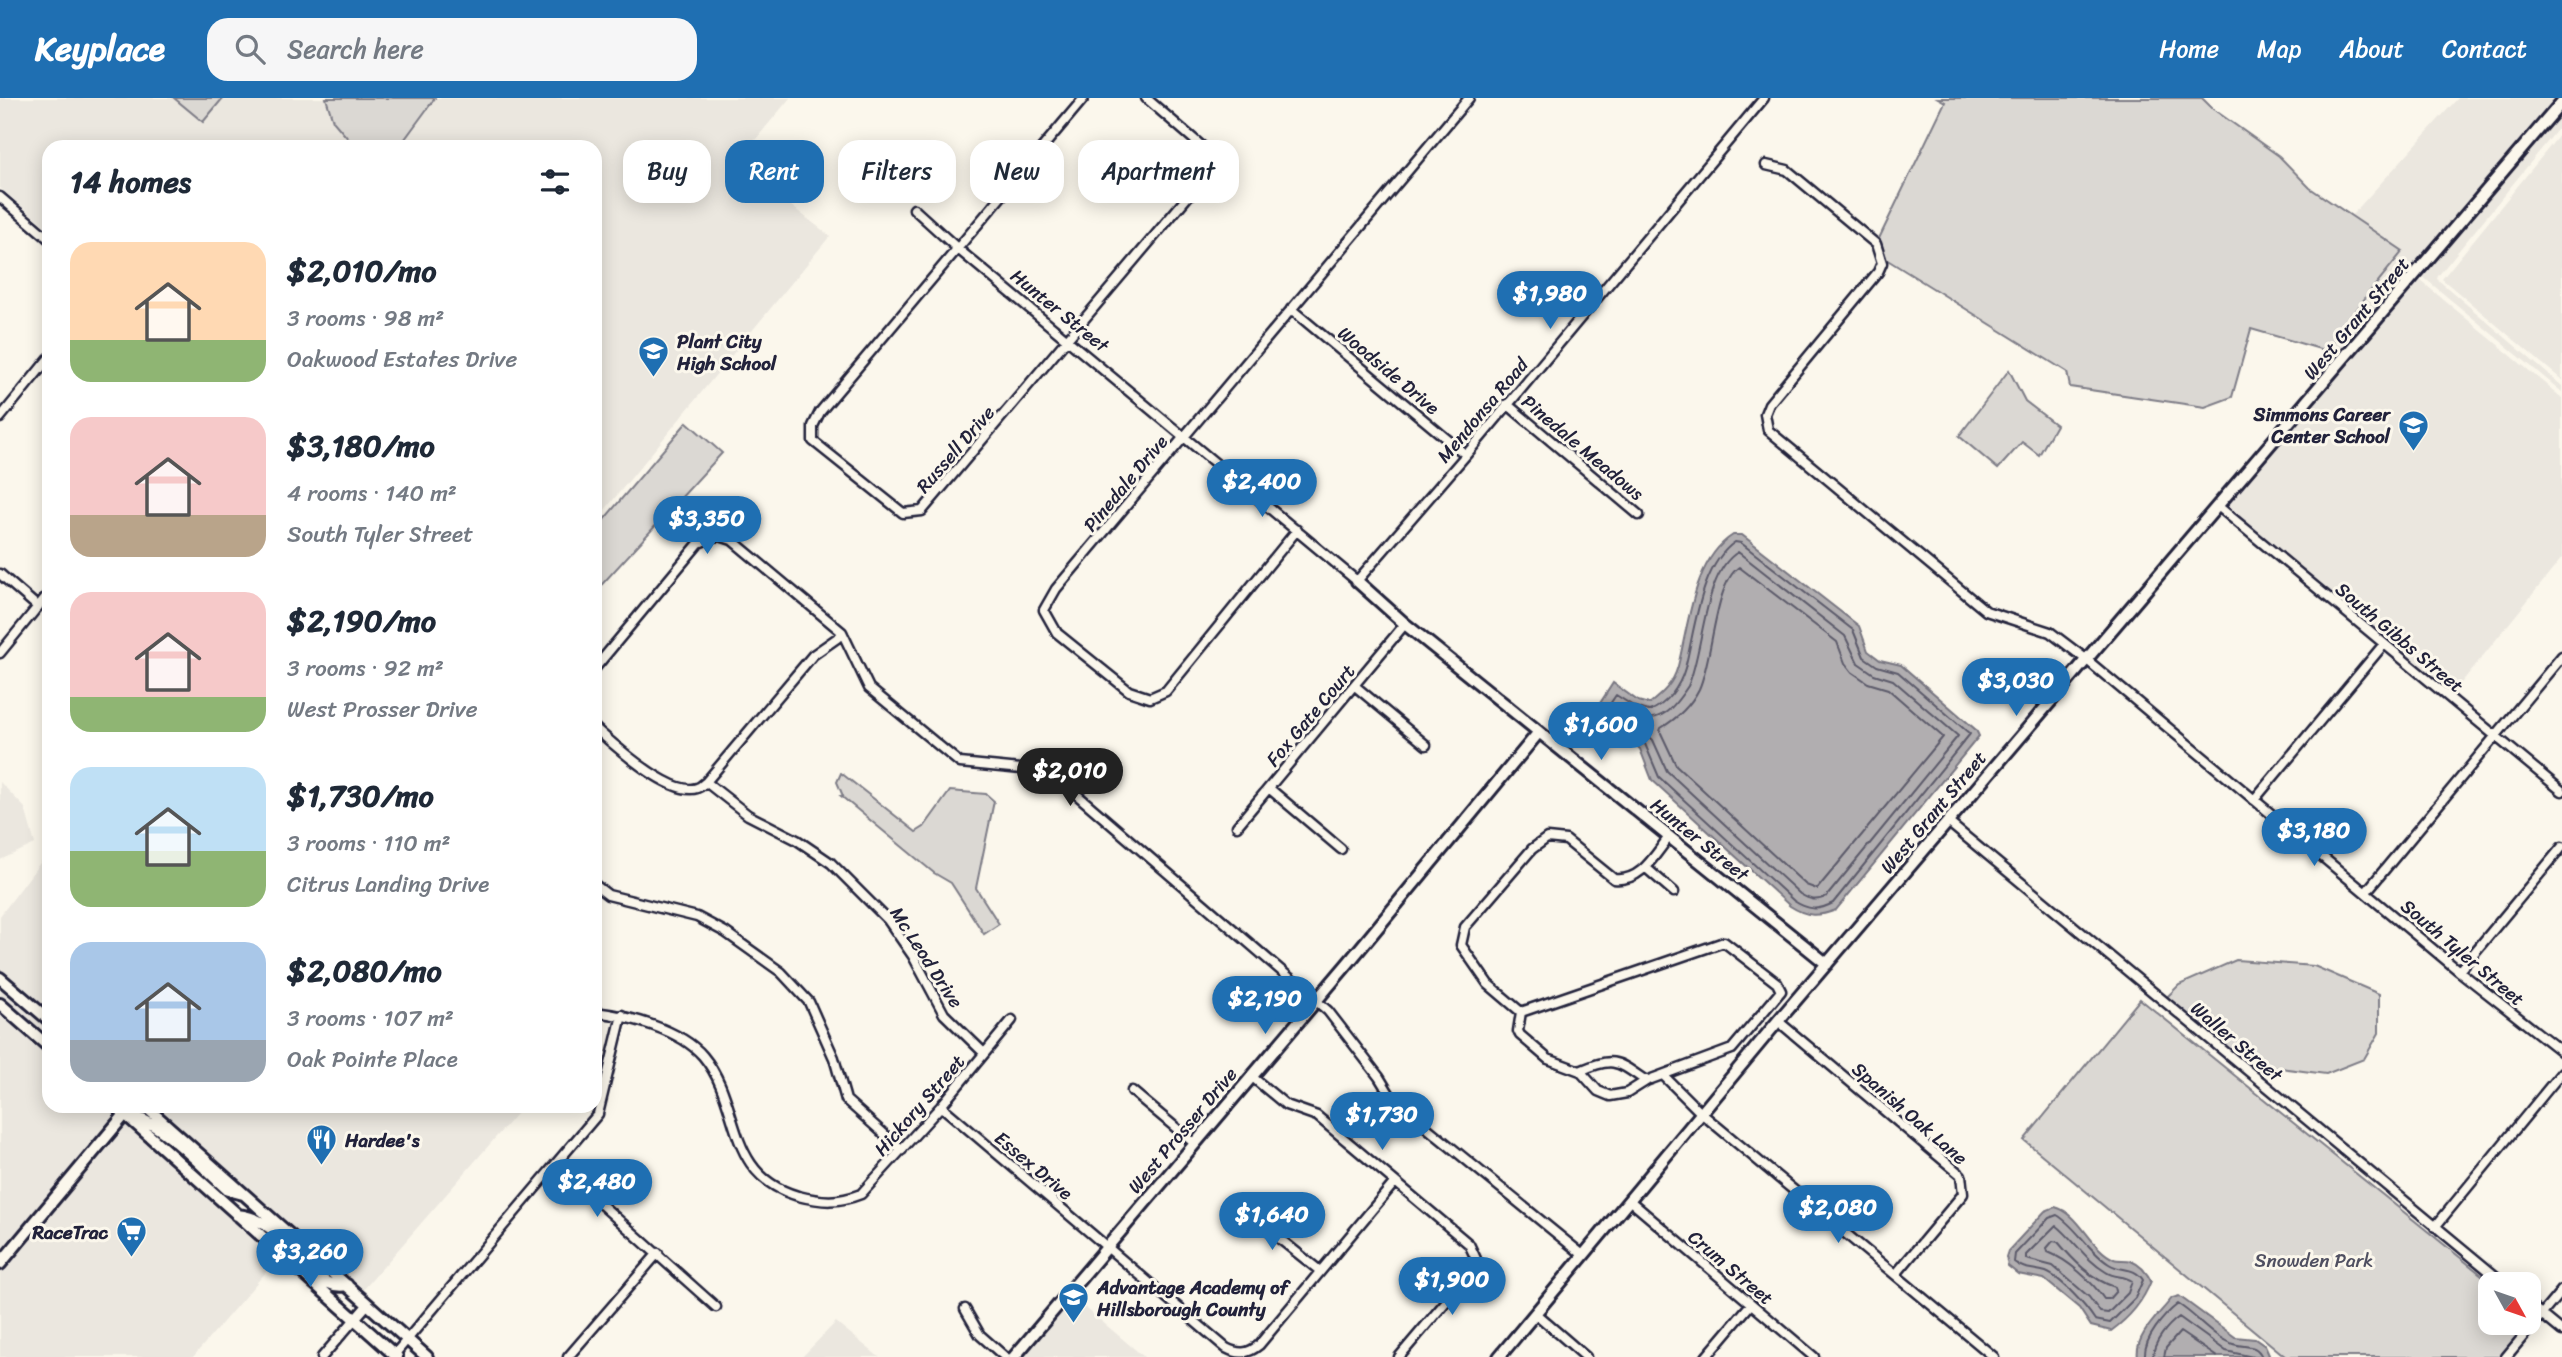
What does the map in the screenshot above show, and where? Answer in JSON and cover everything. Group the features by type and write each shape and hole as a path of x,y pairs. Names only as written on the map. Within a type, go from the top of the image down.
{"street":[{"name":"Russell Drive","path":"1084,98 820,412 813,426 813,441 903,513 922,511 1201,181 1207,164 1205,149 1146,98"},
{"name":"Pinedale Drive","path":"1297,530 1166,691 1150,698 1129,691 1057,633 1044,610 1056,589 1469,98"},
{"name":"Mendonsa Road","path":"1357,581 1764,98"},
{"name":"West Grant Street","path":"1499,1357 1778,1021 2562,102"},
{"name":"South Tyler Street","path":"1766,165 1787,170 1876,244 1882,263 1878,272 1769,404 1765,414 1769,430 1986,611 2050,632 2087,660 2459,971 2561,1051"},
{"path":"0,197 42,233"},
{"name":"Hunter Street","path":"914,209 958,249 1185,436 1405,624 1827,964"},
{"name":"Woodside Drive","path":"1291,309 1466,454"},
{"path":"0,418 42,367"},
{"name":"Pinedale Meadows","path":"1507,404 1639,514"},
{"name":"South Gibbs Street","path":"2219,507 2562,791"},
{"path":"602,660 699,543 717,535 732,540 832,622 843,634 869,688 960,763 1042,771 1054,775 1317,1000 1338,1022 1393,1100 1583,1255"},
{"path":"0,574 38,607"},
{"path":"0,653 42,602"},
{"name":"Fox Gate Court","path":"1237,826 1405,624"},
{"path":"602,734 648,773 686,789 697,789 706,782 813,655 843,634"},
{"path":"2254,800 2384,644"},
{"path":"2366,892 2562,656"},
{"path":"1355,686 1426,745"},
{"name":"West Prosser Drive","path":"1014,1357 1317,1000 1538,732"},
{"name":"Mc Leod Drive","path":"706,782 748,815 797,840 831,863 888,920 913,956 944,1014 984,1053"},
{"path":"1270,789 1341,849"},
{"name":"Waller Street","path":"1948,822 2490,1272"},
{"path":"1521,1012 1488,984 1465,954 1461,945 1465,927 1532,849 1547,838 1566,840 1614,879 1632,878 1646,867 1669,837"},
{"path":"2459,971 2562,847"},
{"path":"1646,867 1674,892"},
{"path":"602,890 608,895 697,917 725,932 781,972 808,1002 834,1058 846,1100 902,1150"},
{"path":"1727,942 1780,987 1780,994 1737,1046 1714,1058 1646,1081 1627,1093 1610,1096 1598,1091 1580,1071 1548,1059 1520,1035 1518,1031 1521,1012 1727,942"},
{"path":"0,978 42,1014"},
{"path":"0,1004 42,1041"},
{"path":"602,1013 622,1015 602,1098"},
{"name":"Hickory Street","path":"622,1015 668,1031 702,1054 722,1085 737,1138 751,1165 781,1191 822,1202 843,1201 861,1194 941,1107 1012,1020"},
{"name":"Spanish Oak Lane","path":"1778,1021 1962,1175 1963,1194 1896,1274"},
{"path":"1580,1071 1603,1061 1621,1064 1646,1081"},
{"path":"2435,1227 2562,1072"},
{"path":"1663,1075 1701,1113 1994,1357"},
{"path":"1251,1076 1286,1105 1317,1116 1469,1244 1476,1259 1466,1278 1399,1357"},
{"path":"1132,1091 1194,1143"},
{"name":"Essex Drive","path":"941,1107 1235,1353 1252,1351 1259,1345 1320,1271"},
{"path":"0,1264 126,1113"},
{"path":"132,1113 237,1214 396,1356 598,1113"},
{"path":"134,1113 157,1126 228,1190 246,1195"},
{"path":"153,1113 427,1357"},
{"path":"555,1164 716,1307"},
{"path":"1234,1216 1260,1223 1320,1271 1395,1182"},
{"name":"Crum Street","path":"1629,1200 1814,1357"},
{"path":"237,1214 261,1220 287,1244 324,1265"},
{"path":"280,1253 309,1268 329,1285 347,1285"},
{"path":"568,1357 658,1253"},
{"path":"2506,1357 2562,1290"},
{"path":"322,1357 368,1304"},
{"path":"1706,1357 1751,1304"},
{"path":"965,1308 981,1335 1005,1357"},
{"path":"1535,1313 1586,1357"},
{"path":"2542,1314 2562,1331"}],"shaded area":[{"name":"Plant City High School","path":"0,98 790,98 755,140 725,140 725,203 788,203 830,236 602,513 602,140 42,140 42,223 0,188"},
{"path":"2458,98 2558,98 2333,363 2327,351 2368,294 2403,252 2352,215"},
{"path":"2562,111 2562,129 2557,130 2437,279 2562,386 2562,392 2422,276"},
{"path":"2562,134 2562,380 2442,279"},
{"name":"Simmons Career Center School","path":"2415,276 2562,398 2562,558 2449,698 2219,507"},
{"path":"0,782 25,808 35,844 0,860"},
{"path":"42,860 42,1007 0,971 0,916"},
{"path":"0,984 42,1021 42,1034 0,997"},
{"path":"0,1011 42,1048 42,1113 118,1115 0,1255"},
{"path":"161,1113 517,1113 364,1289"},
{"path":"127,1122 278,1258 193,1357 0,1357 0,1273"},
{"name":"Advantage Academy of Hillsborough County","path":"1068,1293 1144,1357 1013,1357"},
{"path":"836,1322 879,1357 802,1357"}],"green space":[{"path":"174,98 223,98 203,122"},
{"path":"326,98 435,98 404,140 349,140 333,121"},
{"path":"1938,98 2202,98 2213,109 2279,156 2310,188 2403,251 2327,351 2251,329 2232,397 2205,407 2070,387 2067,372 1873,251 1945,102"},
{"path":"2009,370 2025,401 2056,425 2039,455 2022,442 1998,469 1959,436"},
{"path":"687,422 722,453 602,584 602,522"},
{"path":"841,773 916,832 924,827 950,791 986,794 994,801 976,888 999,924 984,934 951,883 934,873 841,796 837,782"},
{"path":"2236,960 2314,966 2379,994 2379,1033 2364,1059 2326,1074 2280,1068 2256,1071 2167,997 2179,985"},
{"name":"Snowden Park","path":"2140,999 2478,1272 2478,1335 2518,1335 2501,1357 2286,1357 2024,1140"}],"water":[{"path":"1733,535 1742,535 1859,626 1868,651 1880,660 1901,665 1976,730 1979,736 1836,910 1824,914 1807,914 1790,906 1652,780 1640,749 1595,711 1613,683 1638,701 1649,704 1667,688 1678,666 1701,576 1709,560"},
{"path":"2055,1207 2071,1216 2098,1248 2116,1260 2135,1263 2151,1281 2135,1309 2111,1331 2091,1326 2079,1308 2044,1279 2018,1274 2008,1266 2008,1251 2045,1211"},
{"path":"2179,1296 2235,1337 2255,1339 2265,1346 2269,1355 2138,1357 2144,1333 2172,1298"}],"place":[{"name":"Plant City High School","path":"654,379"},
{"name":"Simmons Career Center School","path":"2413,452"},
{"name":"Hardee's","path":"322,1167"},
{"name":"RaceTrac","path":"131,1259"},
{"name":"Advantage Academy of Hillsborough County","path":"1074,1325"}]}
